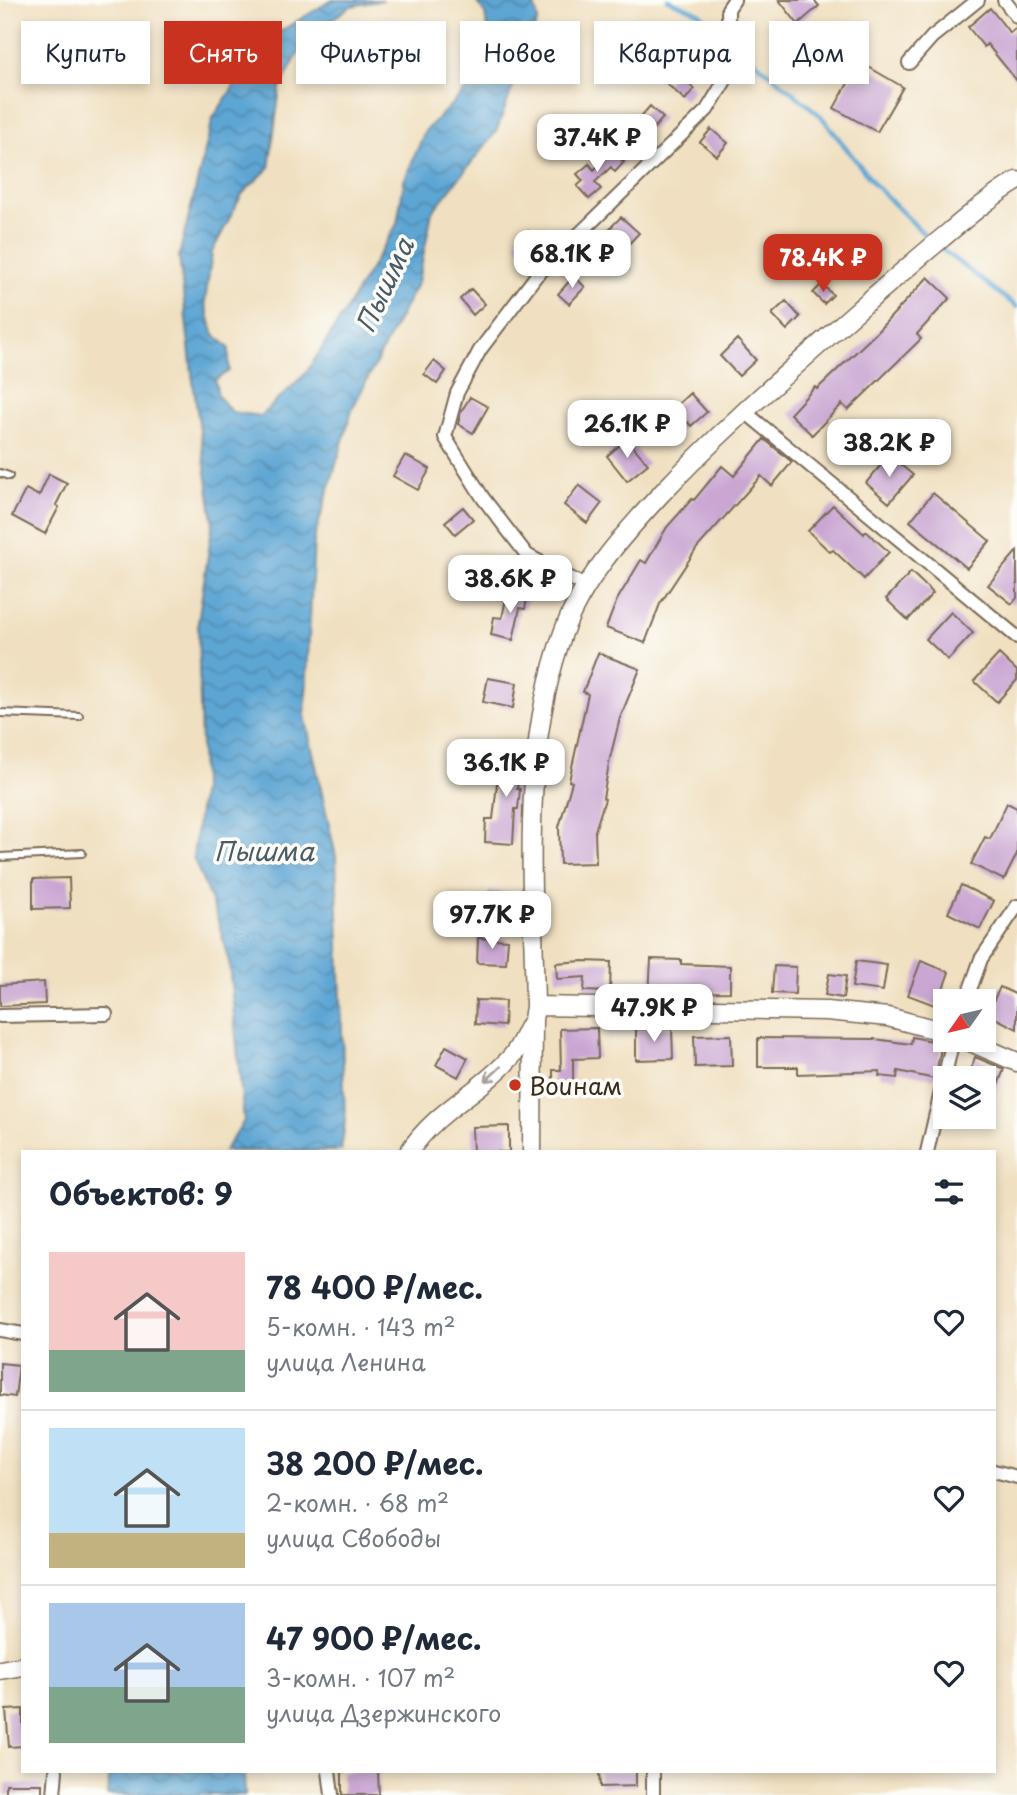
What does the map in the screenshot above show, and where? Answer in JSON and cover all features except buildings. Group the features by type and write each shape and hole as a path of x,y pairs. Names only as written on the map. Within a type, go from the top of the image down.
{"main road":[{"path":"532,1150 532,791 544,700 564,632 587,587 613,549 694,459 744,411 889,283 963,220 1017,181"},
{"path":"534,1013 827,1011 888,1017 933,1029"},
{"path":"410,1150 418,1138 449,1108 484,1083 513,1055 534,1013"},
{"path":"994,1052 1017,1062"},
{"path":"0,1670 21,1666"}],"street":[{"path":"587,587 527,555 483,498 445,437 457,393 480,350 536,276 707,110 729,74 728,9 734,0"},
{"path":"909,63 932,37 978,0"},
{"path":"1004,0 1017,17"},
{"path":"744,411 1017,638"},
{"path":"970,989 981,959 1017,906"},
{"path":"0,1016 106,1014"},
{"path":"927,1150 950,1052"},
{"path":"0,1329 21,1334"},
{"path":"996,1472 1017,1477"},
{"path":"54,1795 56,1773"},
{"path":"329,1773 332,1795"},
{"path":"653,1773 653,1795"}],"lane":[{"path":"0,473 9,476"},
{"path":"0,713 79,716"},
{"path":"0,857 82,853"}],"water":[{"name":"Пышма","path":"332,0 384,0 351,6 330,21 298,21"},
{"name":"Пышма","path":"475,0 533,0 538,20 486,21 485,13"},
{"name":"Пышма","path":"296,22 296,58 280,88 269,168 242,194 212,252 205,302 213,333 229,348 229,371 215,380 218,396 232,412 261,416 306,373 397,224 404,181 425,131 470,84 514,84 496,132 432,212 418,282 353,407 314,539 305,716 336,857 345,1121 341,1150 225,1150 244,1121 229,962 216,913 193,857 202,788 198,622 213,521 193,382 179,256 213,118 235,84 282,84 282,30"},
{"path":"110,1773 244,1773 245,1795 107,1795"}],"waterway":[{"path":"668,0 698,12 708,21"},
{"path":"755,61 821,116 875,185 930,240"},
{"path":"940,248 1017,307"}],"place":[{"name":"Воинам","path":"515,1085"}]}
